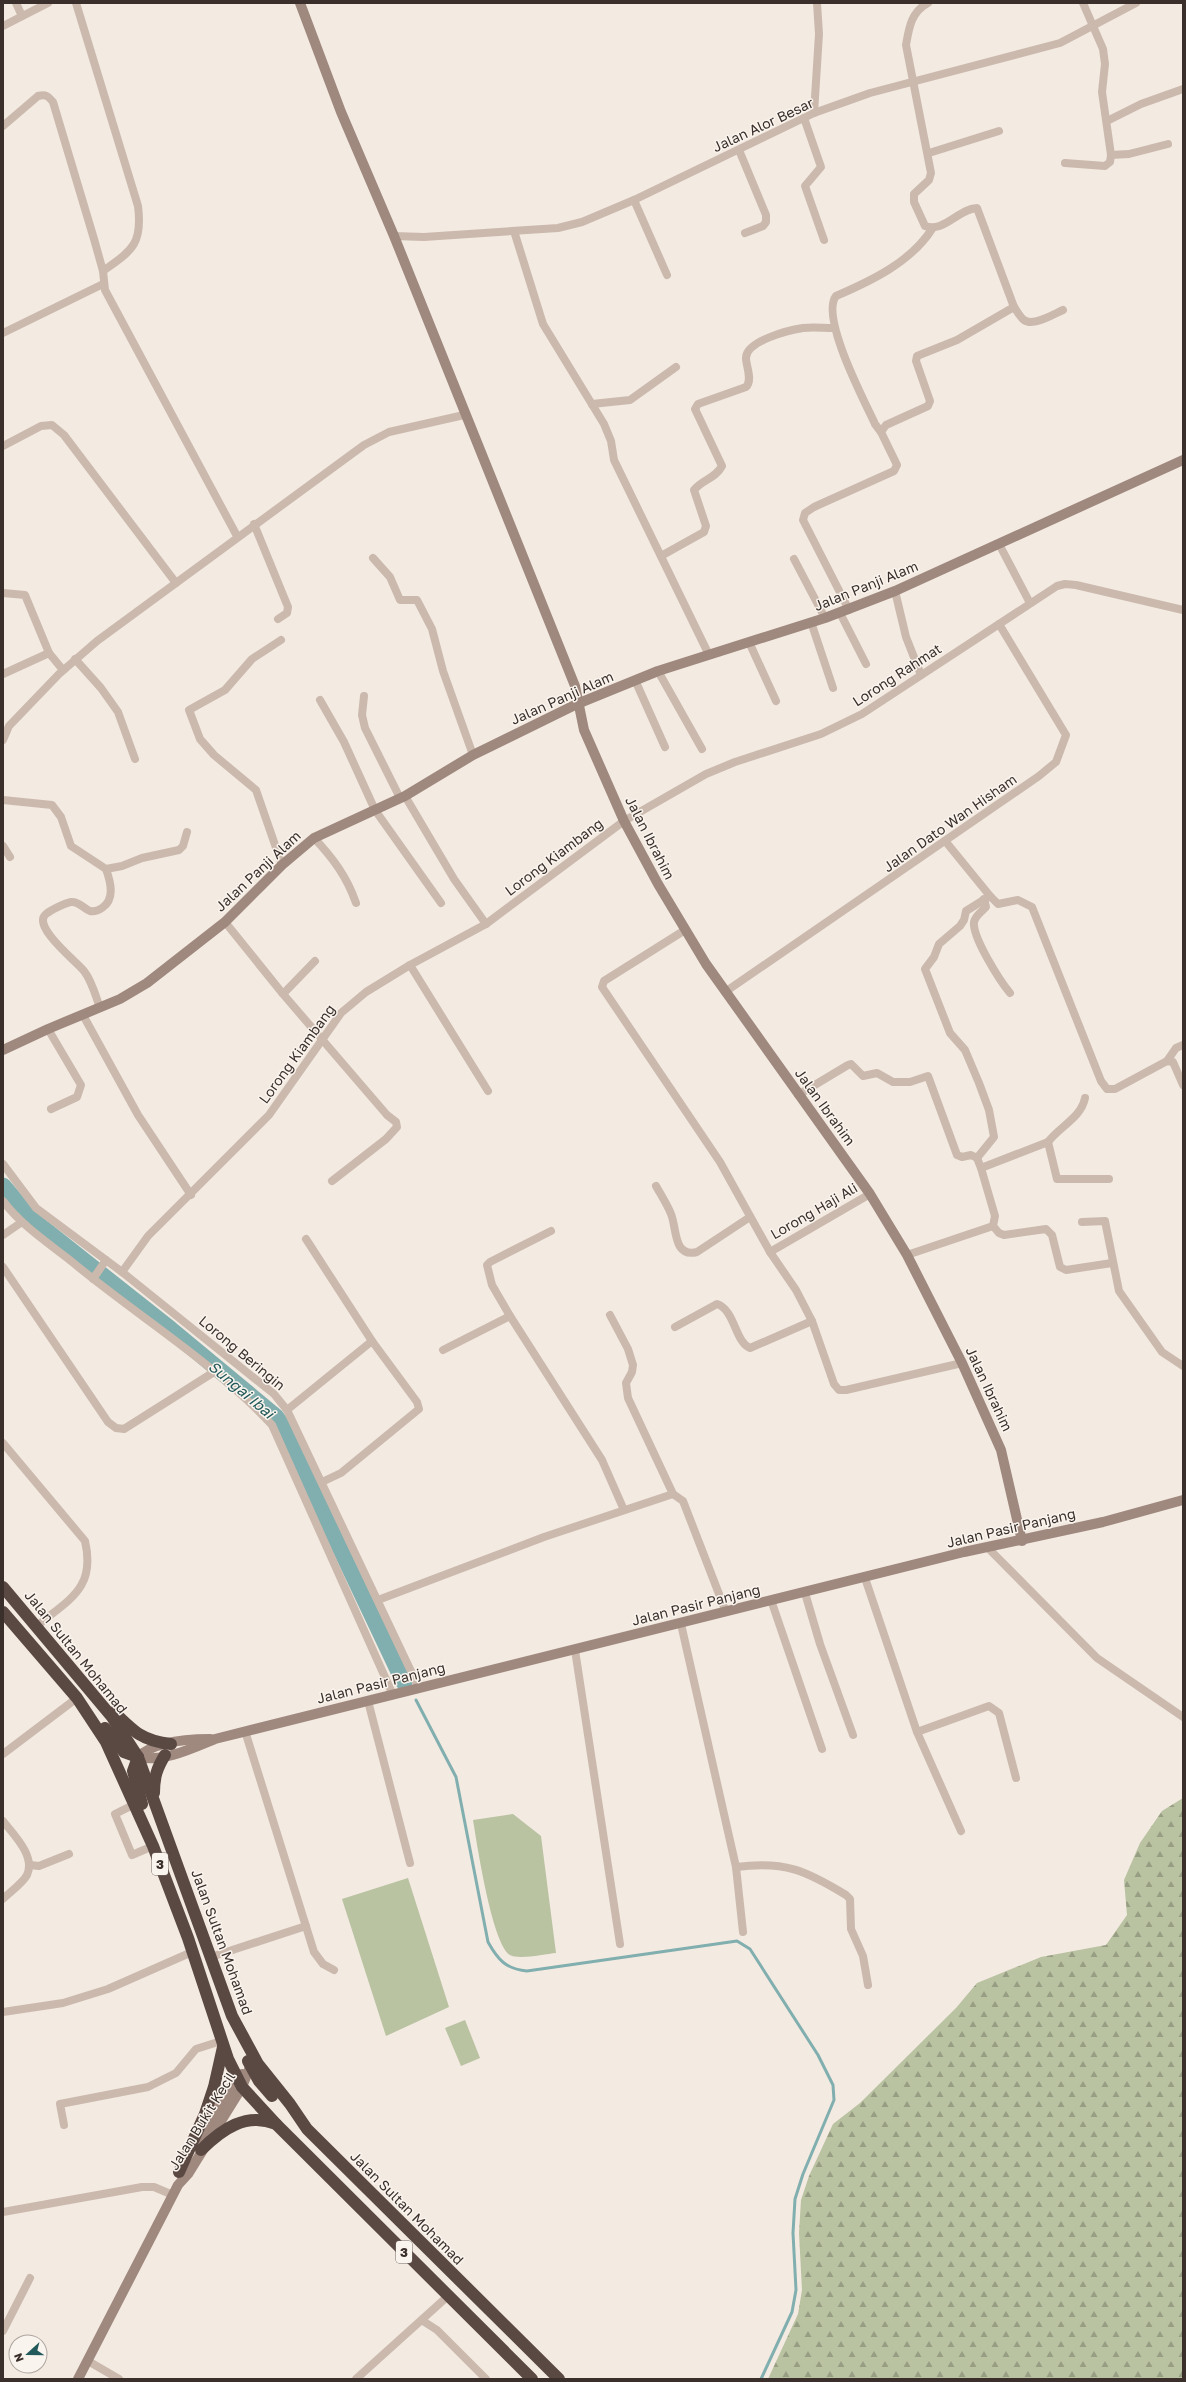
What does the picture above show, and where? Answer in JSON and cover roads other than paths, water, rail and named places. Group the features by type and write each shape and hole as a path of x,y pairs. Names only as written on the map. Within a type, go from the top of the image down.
{"highway":[{"name":"Jalan Sultan Mohamad","path":"3,1587 112,1717 138,1757 155,1800 232,2016 258,2064 290,2104 307,2130 559,2379"},
{"name":"Jalan Sultan Mohamad","path":"3,1612 77,1698 106,1742 153,1846 192,1952 222,2043 240,2082 277,2125 532,2379"},
{"path":"74,1671 138,1734 153,1742 171,1744"},
{"path":"77,1698 124,1752 138,1757 133,1771 153,1846"},
{"path":"155,1800 154,1779 157,1768 165,1755"},
{"name":"3","path":"232,2016 250,2067 269,2093 307,2130"},
{"path":"179,2172 205,2114 214,2087 222,2043"},
{"path":"202,2150 222,2131 239,2123 264,2120 277,2125"}],"main road":[{"name":"Jalan Ibrahim","path":"300,3 347,125 394,236 464,415 575,686 577,704 584,730 624,821 685,930 726,992 798,1095 870,1194 907,1255 962,1363 1002,1450 1022,1541"},
{"name":"Jalan Panji Alam","path":"3,1050 48,1029 120,999 147,982 225,922 282,865 314,838 403,797 474,754 577,704 658,671 825,618 895,591 1183,460"},
{"name":"Jalan Pasir Panjang","path":"138,1757 148,1759 191,1749 215,1739 244,1731 987,1547 1022,1541 1103,1522 1183,1500"},
{"name":"Jalan Pasir Panjang","path":"138,1757 145,1750 189,1739 215,1739"},
{"name":"Jalan Bukit Kecil","path":"178,2185 179,2172 250,2067"},
{"name":"Jalan Bukit Kecil","path":"78,2379 178,2185 188,2174 240,2082"}],"street":[{"path":"16,3 22,16"},
{"path":"3,26 48,3"},
{"path":"76,3 138,206 140,218 133,248 103,271"},
{"path":"814,113 819,34 817,3"},
{"path":"928,3 920,7 909,24 906,45 929,153 931,172 929,180 914,194 914,202 925,226 932,229"},
{"path":"1065,163 1105,166 1110,162 1111,155 1102,92 1105,64 1103,49 1083,3"},
{"name":"Jalan Alor Besar","path":"394,236 558,228 582,222 634,200 814,113 870,93 1060,43 1094,27 1136,3"},
{"path":"1107,121 1140,104 1183,89"},
{"path":"3,126 38,96 44,94 49,96 53,102 103,271 103,284 237,536"},
{"path":"804,118 822,167 805,186 824,240"},
{"path":"929,153 999,131"},
{"path":"1111,155 1129,154 1168,144"},
{"path":"739,150 766,215 766,222 763,226 744,233"},
{"path":"634,200 667,275"},
{"path":"866,664 803,520 806,513 814,507 894,471 897,465 881,432 875,424 833,328 831,308 836,296 879,276 920,246 932,229 941,226 970,209 977,208 1014,307 1027,322 1041,319 1063,310"},
{"path":"514,231 543,324 604,424 611,441 614,460 709,655"},
{"path":"3,333 103,284"},
{"path":"881,432 886,425 928,406 930,401 916,361 918,356 957,340 1014,307"},
{"path":"661,556 704,532 706,526 694,490 699,483 717,475 722,466 695,409 698,404 746,387 749,382 746,356 747,350 752,345 768,338 802,328 833,328"},
{"path":"592,404 630,400 676,367"},
{"path":"3,740 9,726 75,659 237,536 376,437 464,415"},
{"path":"3,446 41,426 52,425 64,435 176,583"},
{"path":"254,524 288,607 287,613 278,619"},
{"path":"999,544 1030,603"},
{"path":"373,558 390,577 400,600 417,600 432,629 444,671 474,754"},
{"path":"794,559 825,618"},
{"name":"Lorong Rahmat","path":"624,821 706,774 734,762 804,741 840,726 862,714 1057,586 1065,584 1183,610"},
{"path":"895,591 906,637 921,674"},
{"path":"3,593 25,596 49,653 63,670"},
{"path":"811,622 833,688"},
{"name":"Jalan Dato Wan Hisham","path":"726,992 946,842 1039,776 1056,762 1066,735 999,624"},
{"path":"281,640 252,659 225,690 189,710 200,739 214,755 258,793 282,865"},
{"path":"749,642 776,701"},
{"path":"3,674 49,653"},
{"path":"75,659 101,688 118,712 135,759"},
{"path":"658,671 702,749"},
{"path":"635,680 664,747"},
{"path":"364,696 362,715 365,728 403,797 454,879 486,924"},
{"path":"320,700 344,742 375,810 441,903"},
{"path":"3,800 52,805 61,817 71,846 106,869 111,882 111,895 107,904 99,910 91,911 76,902 70,902 46,914 43,918 44,924 53,940 86,973 100,1008"},
{"name":"Lorong Kiambang","path":"122,1272 148,1236 191,1195 269,1115 341,1013 366,992 410,965 486,924 624,821"},
{"path":"106,869 179,850 183,846 187,832"},
{"path":"314,838 333,858 350,884 356,903"},
{"path":"946,842 987,898 998,904 1018,900 1032,907 1101,1080 1107,1089 1115,1089 1167,1061 1176,1048 1183,1045"},
{"path":"3,846 10,857"},
{"path":"987,898 986,907 976,918 975,929 996,976 1010,993"},
{"path":"977,1158 994,1137 989,1110 965,1050 950,1033 925,969 934,957 939,944 960,926 964,920 966,911 987,898"},
{"path":"225,922 283,994 396,1122 397,1126 386,1139 332,1181"},
{"path":"685,930 602,984 720,1162 770,1252 796,1290 812,1321 834,1384 839,1390 962,1363"},
{"path":"283,994 315,961"},
{"path":"410,965 488,1091"},
{"path":"83,1015 138,1115 191,1195"},
{"path":"48,1029 81,1085 77,1097 51,1109"},
{"path":"1167,1061 1173,1062 1183,1085"},
{"path":"798,1095 844,1066 852,1064 863,1076 877,1073 893,1082 910,1082 928,1076 953,1151 957,1155 971,1155 977,1158 995,1216 993,1226 999,1234 1004,1235 1046,1229 1052,1235 1060,1267 1066,1270 1112,1263"},
{"path":"981,1168 1048,1142 1057,1131 1080,1110 1084,1098"},
{"path":"1048,1142 1057,1179 1109,1178"},
{"name":"Lorong Beringin","path":"3,1164 36,1208 104,1263 122,1272 274,1394 287,1410 419,1688"},
{"path":"656,1186 669,1207 675,1224 675,1238 683,1251 690,1254 697,1252 750,1217"},
{"name":"Lorong Haji Ali","path":"770,1252 870,1194"},
{"path":"3,1201 22,1222 246,1396 272,1425 393,1695"},
{"path":"1082,1222 1105,1221 1112,1263 1120,1291 1124,1299 1162,1352 1183,1366"},
{"path":"3,1235 22,1222"},
{"path":"907,1255 993,1226"},
{"path":"551,1231 487,1265 492,1285 510,1316 602,1460 624,1510"},
{"path":"306,1239 372,1341 417,1402 419,1409 341,1473 322,1482"},
{"path":"94,1278 104,1263"},
{"path":"3,1266 108,1422 116,1428 124,1429 214,1372"},
{"path":"675,1327 717,1304 728,1313 743,1341 750,1348 812,1321"},
{"path":"610,1315 628,1349 633,1364 632,1372 626,1383 628,1398 673,1494 683,1501 726,1612"},
{"path":"443,1350 510,1316"},
{"path":"287,1410 372,1341"},
{"path":"3,1443 85,1541 89,1558 87,1574 83,1585 36,1626"},
{"path":"378,1600 624,1510 673,1494"},
{"path":"987,1547 1097,1658 1183,1717"},
{"path":"865,1578 917,1732 961,1831"},
{"path":"805,1593 820,1644 853,1736"},
{"path":"771,1600 822,1749"},
{"path":"681,1624 736,1867 743,1932"},
{"path":"575,1650 620,1944"},
{"path":"3,1754 77,1698"},
{"path":"368,1701 410,1863"},
{"path":"917,1732 989,1706 999,1713 1016,1778"},
{"path":"244,1731 306,1926 318,1959 334,1970"},
{"path":"135,1804 115,1814 132,1855 153,1846"},
{"path":"3,1820 26,1853 30,1865 27,1875 3,1899"},
{"path":"30,1865 39,1866 69,1854"},
{"path":"736,1867 765,1864 796,1870 816,1876 846,1895 850,1899 851,1929 863,1956 868,1985"},
{"path":"211,1957 306,1926"},
{"path":"3,2012 64,2003 101,1992 192,1952"},
{"path":"64,2125 60,2104 148,2087 176,2073 196,2049 222,2043"},
{"path":"3,2212 142,2187 154,2186 173,2195"},
{"path":"3,2331 30,2278"},
{"path":"356,2379 448,2296"},
{"path":"423,2320 437,2330 486,2379"},
{"path":"88,2361 119,2379"}],"waterway":[{"name":"Sungai Ibai","path":"3,1186 31,1219 170,1329 276,1417 283,1427 404,1682"},
{"path":"416,1700 456,1777 488,1942 499,1959 508,1966 527,1971 737,1941 750,1949 818,2055 833,2085 834,2100 803,2174 795,2199 793,2233 796,2290 792,2312 761,2379"}]}
